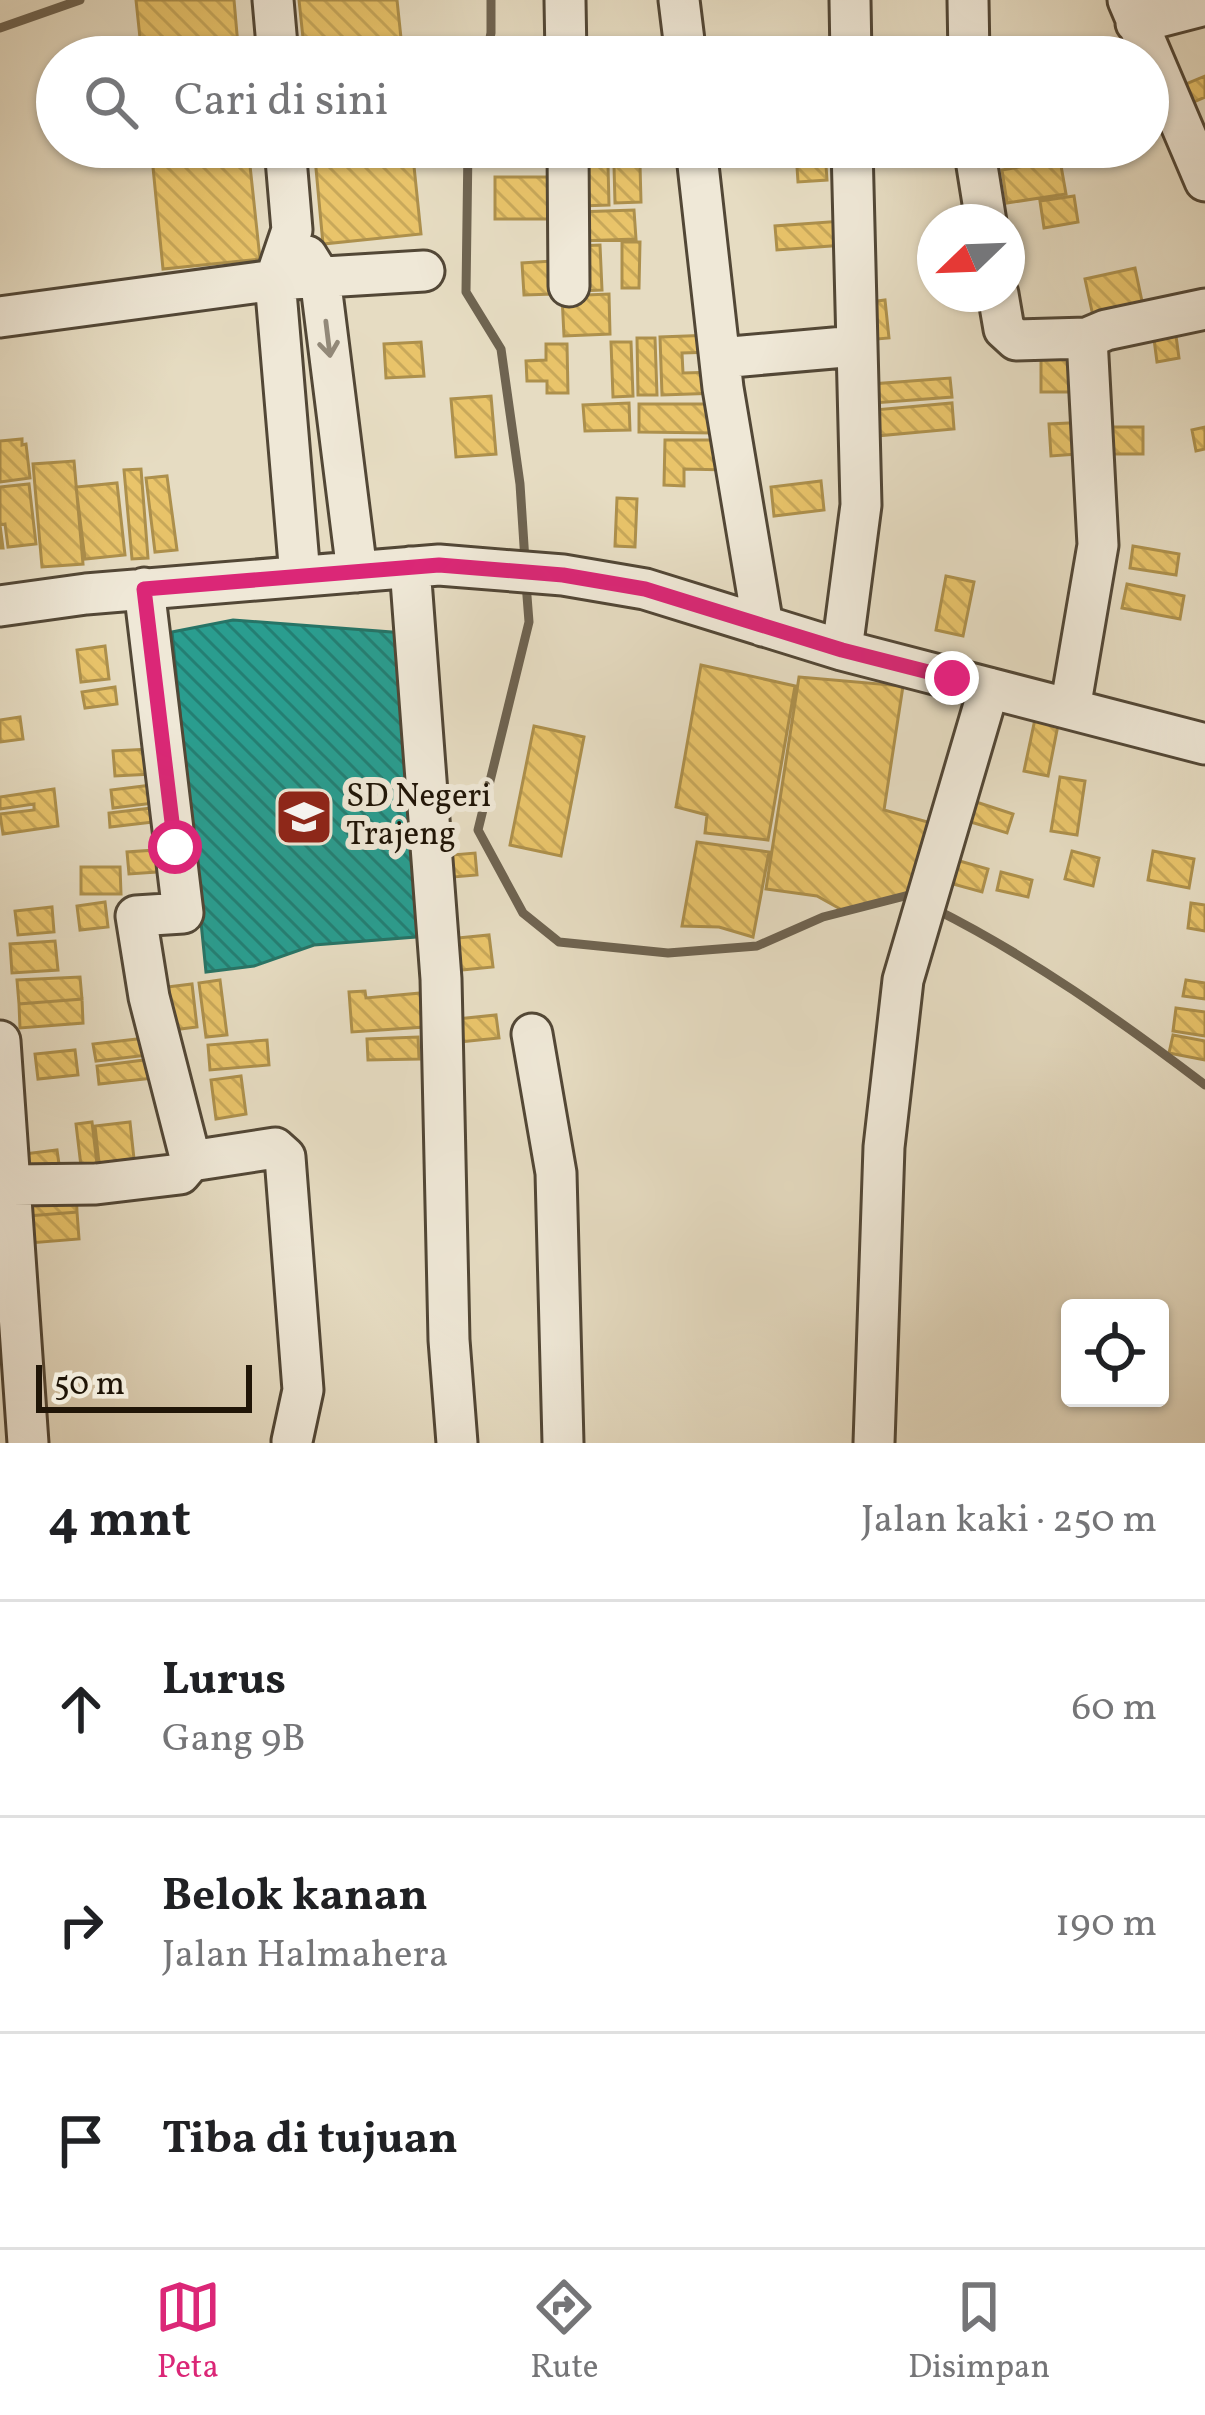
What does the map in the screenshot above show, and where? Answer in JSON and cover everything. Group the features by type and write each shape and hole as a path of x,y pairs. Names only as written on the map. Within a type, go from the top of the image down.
{"street":[{"path":"273,0 276,36"},
{"path":"565,0 566,36"},
{"path":"679,0 683,36"},
{"path":"850,0 851,36"},
{"path":"968,0 969,36"},
{"path":"1132,12 1205,5"},
{"path":"1169,98 1205,181"},
{"path":"287,168 292,230 275,280 300,576"},
{"path":"568,168 569,286"},
{"path":"698,168 720,358 763,626"},
{"path":"842,650 861,505 852,168"},
{"path":"977,168 983,204"},
{"path":"292,230 320,277 357,572"},
{"path":"0,317 275,280 424,271"},
{"path":"1001,312 1004,329 1016,340 1087,338 1106,329 1205,309"},
{"path":"1070,709 1098,545 1087,338"},
{"path":"720,358 856,346"},
{"path":"285,396 334,392"},
{"path":"0,606 410,567 563,575 645,589 842,650 1205,744"},
{"path":"410,567 441,979 449,1340 457,1443"},
{"path":"144,589 183,913 136,916 148,997 191,1161"},
{"path":"874,1443 884,1148 903,980 989,688"},
{"path":"532,1034 556,1173 563,1443"},
{"path":"0,1041 28,1443"},
{"path":"13,1185 96,1184 180,1174 191,1161 275,1148 284,1157 303,1390 292,1442 266,1443"}],"building: Hunian":[{"path":"136,0 234,0 237,36 140,36"},
{"path":"299,0 397,0 401,36 303,36"},
{"path":"1205,76 1205,97 1189,104 1181,86"},
{"path":"153,168 250,168 260,259 163,269"},
{"path":"316,168 414,168 421,234 323,244"},
{"path":"580,168 608,168 609,205 580,206"},
{"path":"614,168 640,168 641,202 615,203"},
{"path":"797,168 826,168 827,180 798,182"},
{"path":"1061,168 1066,194 1007,203 1002,170"},
{"path":"495,177 557,177 557,219 495,219"},
{"path":"1074,196 1078,222 1044,228 1040,201"},
{"path":"634,210 636,239 578,241 577,212"},
{"path":"842,221 844,245 777,250 775,226"},
{"path":"622,242 640,242 639,288 622,288"},
{"path":"600,245 602,290 579,291 578,246"},
{"path":"552,261 554,294 524,295 522,263"},
{"path":"1135,268 1143,306 1093,316 1085,279"},
{"path":"609,294 610,334 564,336 562,296"},
{"path":"885,300 889,338 866,340 862,303"},
{"path":"1174,321 1179,358 1157,362 1152,324"},
{"path":"713,335 714,352 682,353 683,373 718,372 719,393 662,395 660,337"},
{"path":"637,338 655,338 657,395 638,395"},
{"path":"421,342 424,376 386,378 384,344"},
{"path":"611,342 631,342 633,396 613,397"},
{"path":"546,344 567,344 568,393 547,393 547,381 527,381 526,361 546,360"},
{"path":"1041,344 1085,344 1085,392 1041,392"},
{"path":"950,378 952,397 874,403 872,384"},
{"path":"491,396 496,454 456,457 451,399"},
{"path":"629,403 630,430 585,431 583,405"},
{"path":"952,403 954,429 876,436 874,410"},
{"path":"639,404 714,404 714,433 639,432"},
{"path":"1089,422 1091,453 1051,456 1049,424"},
{"path":"1104,427 1143,427 1143,454 1105,454"},
{"path":"1205,427 1205,449 1196,451 1192,430"},
{"path":"22,439 30,478 0,482 0,441"},
{"path":"665,440 728,440 728,470 684,469 684,486 664,485"},
{"path":"74,461 83,564 42,567 33,464"},
{"path":"141,469 148,558 132,559 124,470"},
{"path":"167,476 177,550 155,552 146,478"},
{"path":"821,481 824,510 774,516 771,487"},
{"path":"117,483 125,555 85,559 76,487"},
{"path":"29,484 36,544 8,547 5,524 0,525 0,487"},
{"path":"617,498 637,499 635,547 615,546"},
{"path":"1133,546 1179,554 1176,575 1130,568"},
{"path":"946,576 974,582 963,636 936,630"},
{"path":"1127,584 1184,596 1180,619 1122,608"},
{"path":"105,646 109,679 81,682 77,650"},
{"path":"701,665 795,686 768,840 705,833 707,815 676,807"},
{"path":"799,677 903,686 884,810 935,824 914,893 842,910 817,896 766,889"},
{"path":"115,687 117,704 85,708 82,692"},
{"path":"20,717 23,739 0,742 0,720"},
{"path":"1035,719 1058,725 1048,776 1024,771"},
{"path":"534,726 584,737 561,856 510,845"},
{"path":"150,749 152,774 115,776 113,751"},
{"path":"1060,777 1085,781 1077,835 1051,831"},
{"path":"152,785 154,803 113,808 111,790"},
{"path":"54,789 58,826 3,834 0,814 34,810 34,804 0,809 0,797"},
{"path":"970,800 1013,814 1007,833 964,820"},
{"path":"160,807 162,821 110,827 109,813"},
{"path":"697,842 769,852 753,937 719,927 682,926"},
{"path":"169,849 171,871 129,874 127,852"},
{"path":"1072,851 1099,858 1093,886 1065,879"},
{"path":"1153,851 1194,859 1189,888 1148,880"},
{"path":"475,853 477,875 442,878 440,856"},
{"path":"949,858 988,869 982,892 942,881"},
{"path":"81,867 120,867 121,894 81,894"},
{"path":"1001,872 1032,880 1028,897 997,890"},
{"path":"105,902 108,927 80,930 77,906"},
{"path":"1191,903 1205,905 1205,931 1188,928"},
{"path":"52,907 54,932 18,935 15,911"},
{"path":"489,935 493,967 451,971 447,939"},
{"path":"55,941 58,970 12,973 10,944"},
{"path":"80,977 82,999 19,1004 17,980"},
{"path":"220,980 227,1035 206,1037 199,983"},
{"path":"1186,980 1205,983 1205,999 1183,996"},
{"path":"192,984 197,1027 164,1031 159,988"},
{"path":"365,991 366,998 421,993 424,1027 352,1032 349,992"},
{"path":"82,999 83,1023 20,1028 19,1004"},
{"path":"1176,1008 1205,1012 1205,1036 1173,1031"},
{"path":"496,1015 499,1038 449,1043 447,1020"},
{"path":"1173,1035 1205,1041 1205,1060 1169,1053"},
{"path":"155,1037 157,1054 96,1061 93,1044"},
{"path":"418,1037 419,1059 368,1060 367,1039"},
{"path":"267,1040 269,1065 210,1070 208,1045"},
{"path":"75,1050 78,1075 38,1079 35,1054"},
{"path":"152,1059 154,1078 99,1084 97,1066"},
{"path":"241,1076 246,1114 216,1119 211,1080"},
{"path":"92,1122 97,1164 81,1166 76,1124"},
{"path":"130,1122 134,1159 99,1163 95,1126"},
{"path":"57,1150 60,1171 26,1174 24,1154"},
{"path":"76,1188 77,1212 28,1216 26,1192"},
{"path":"77,1212 79,1239 30,1243 28,1216"}],"building: Sekolah":[{"name":"SD Negeri Trajeng","path":"233,620 404,633 428,936 314,945 254,966 206,972 172,632"}],"waterway":[{"path":"0,28 80,0"},
{"path":"490,36 491,0"},
{"path":"468,168 466,292 501,349 520,484 525,561"},
{"path":"526,583 529,622 478,830 523,913 559,942 668,953 757,946 823,917 909,895 918,900"},
{"path":"933,908 1073,990 1205,1085"}],"place":[{"name":"SD Negeri Trajeng","path":"304,817"}],"route":[{"path":"175,847 144,589 439,565 563,575 645,589 842,650 952,678"}]}
